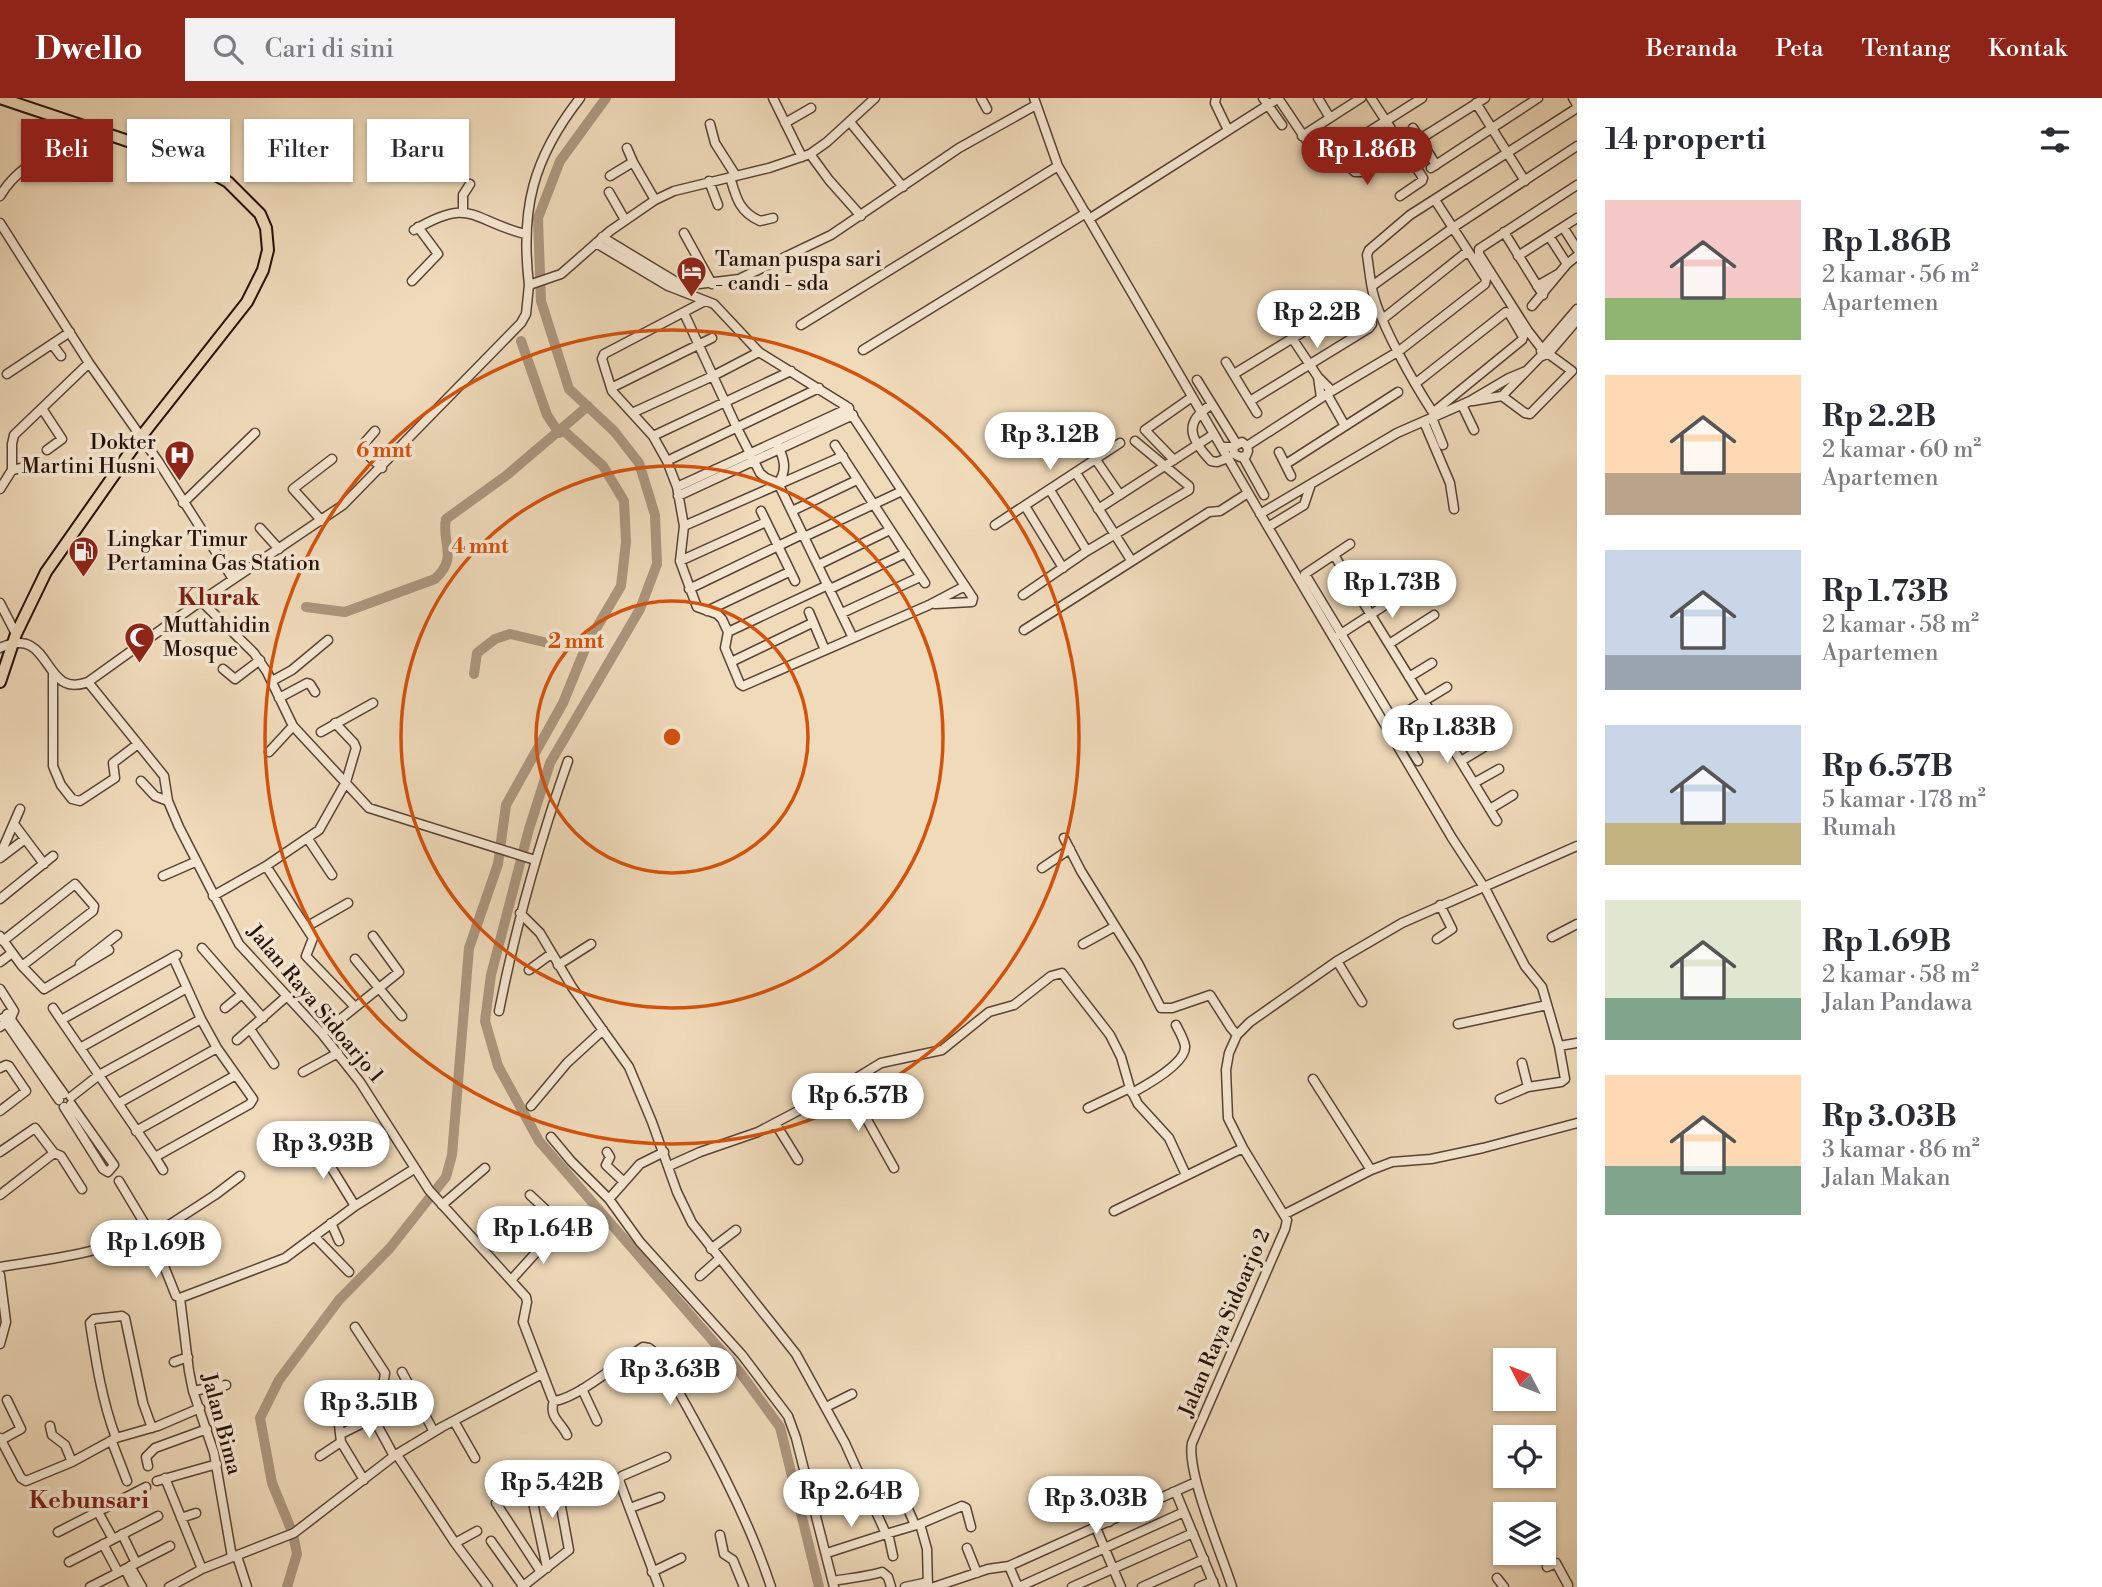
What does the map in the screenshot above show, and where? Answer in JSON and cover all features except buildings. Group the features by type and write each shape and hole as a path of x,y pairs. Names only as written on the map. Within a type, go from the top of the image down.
{"main road":[{"path":"0,98 128,141 219,176 254,205 267,228 267,260 253,292 140,438 46,572 15,637 0,682"}],"street":[{"path":"0,603 15,637 36,649 53,673 68,684 79,685 88,682 201,601 343,506 523,321 534,284 525,234 533,184 558,126 580,98"},
{"path":"773,98 785,123 806,155 861,216"},
{"path":"534,284 567,270 625,220 681,188 806,155 850,122 875,98"},
{"path":"981,98 987,109"},
{"path":"1216,98 1214,103 1228,130"},
{"path":"1318,98 1330,118"},
{"path":"1302,136 1361,98"},
{"path":"1371,98 1423,179 1400,196"},
{"path":"1273,100 1321,162 1386,121 1411,101 1422,98"},
{"path":"1420,139 1485,98"},
{"path":"1413,128 1434,166 1538,98"},
{"path":"1416,383 1506,312 1523,337 1435,411 1431,410 1395,353 1372,286 1367,255 1369,250 1410,215 1577,106 1573,98"},
{"path":"863,351 1088,216 1273,100"},
{"path":"1273,100 1282,125"},
{"path":"689,293 753,273 831,235 959,148 1035,102 1058,166 1260,514 1337,636 1482,886 1525,966 1542,987 1559,1046 1564,1081 1528,1087 1500,1099"},
{"path":"1476,103 1525,181"},
{"path":"785,123 811,108"},
{"path":"850,122 904,187"},
{"path":"709,124 715,143 733,176 739,205 744,212 760,222 773,218"},
{"path":"1372,286 1454,227 1577,146"},
{"path":"627,148 656,200"},
{"path":"1336,154 1359,173 1404,150"},
{"path":"610,176 633,162"},
{"path":"800,325 1058,166"},
{"path":"0,196 21,172"},
{"path":"709,181 718,205"},
{"path":"466,212 463,195 470,184"},
{"path":"1502,396 1525,414 1530,414 1572,373 1570,368 1544,353 1479,254 1480,247 1577,185"},
{"path":"609,192 625,220"},
{"path":"1247,446 1395,353 1487,282 1435,200"},
{"path":"412,281 438,254 416,229 440,215 466,212 525,234"},
{"path":"1518,256 1577,218"},
{"path":"0,223 87,360 233,579"},
{"path":"1563,227 1577,271"},
{"path":"1504,232 1543,295"},
{"path":"684,233 712,284"},
{"path":"1549,236 1574,257"},
{"path":"599,240 680,285 689,293 717,306 759,352 819,388 851,412 973,598 972,602 929,605"},
{"path":"1384,318 1468,251"},
{"path":"1532,306 1574,257"},
{"path":"1537,286 1560,273"},
{"path":"1234,374 1362,298 1371,326 1250,401"},
{"path":"705,301 603,355 602,359 611,388 653,436 667,461 684,526 680,561 689,589 697,607 720,616 728,632 724,648 740,684 743,686 929,605 965,586"},
{"path":"1544,353 1577,309"},
{"path":"684,313 752,457 763,476 778,484 853,638"},
{"path":"1466,403 1502,396 1577,320"},
{"path":"7,374 70,332"},
{"path":"611,388 712,338"},
{"path":"1292,338 1318,377 1345,426"},
{"path":"52,344 61,356"},
{"path":"632,413 759,352"},
{"path":"0,489 12,470 15,435 43,410 87,360"},
{"path":"1226,362 1257,413"},
{"path":"653,436 791,371"},
{"path":"1260,514 1397,433 1466,403 1491,387 1526,371"},
{"path":"1197,380 1235,445 1234,454 1242,457 1264,495"},
{"path":"667,461 819,388"},
{"path":"1286,464 1398,392"},
{"path":"1023,594 1087,551 1189,489 1145,430 1192,397"},
{"path":"1466,403 1474,430"},
{"path":"1211,405 1201,411 1191,427 1197,444 1211,461 1230,462 1248,453 1247,446 1242,442 1222,447"},
{"path":"43,410 62,439 47,450"},
{"path":"677,492 851,412"},
{"path":"1428,420 1443,445"},
{"path":"1428,420 1450,483 1454,509"},
{"path":"375,431 360,448 382,468"},
{"path":"183,503 255,433"},
{"path":"1098,509 1214,433"},
{"path":"1135,441 1169,463"},
{"path":"995,525 1120,443"},
{"path":"778,444 785,464 778,484"},
{"path":"835,445 923,580 842,613"},
{"path":"1279,452 1291,476"},
{"path":"684,526 843,456"},
{"path":"322,521 293,490 332,459"},
{"path":"1096,460 1120,495"},
{"path":"12,470 26,467"},
{"path":"1076,473 1131,560"},
{"path":"792,511 857,480"},
{"path":"1268,527 1304,505 1311,484"},
{"path":"1050,490 1087,551"},
{"path":"689,589 902,491"},
{"path":"1024,630 1209,512 1220,511 1248,493"},
{"path":"1025,506 1063,568"},
{"path":"761,511 795,582"},
{"path":"680,561 766,522"},
{"path":"260,528 279,549"},
{"path":"818,565 890,530"},
{"path":"1301,576 1350,544"},
{"path":"728,632 906,553"},
{"path":"1334,555 1497,821"},
{"path":"1352,584 1373,570"},
{"path":"708,611 789,572"},
{"path":"1337,636 1408,591"},
{"path":"201,601 260,660 293,726 374,811 533,859"},
{"path":"809,612 825,650"},
{"path":"1389,644 1434,615"},
{"path":"731,662 813,623"},
{"path":"1337,636 1394,720 1418,761"},
{"path":"0,648 15,637"},
{"path":"272,681 303,662 328,640"},
{"path":"223,668 235,679 260,660"},
{"path":"1409,677 1432,663"},
{"path":"53,673 53,766 72,800 80,801 115,778 113,763 138,744"},
{"name":"Jalan Raya Sidoarjo 1","path":"88,682 164,776 168,801 195,862 239,944 338,1053 377,1108 429,1191 512,1279 527,1299 523,1322 541,1374"},
{"path":"279,698 307,683 315,692"},
{"path":"1394,720 1447,687"},
{"path":"321,732 373,703"},
{"path":"1444,732 1468,719"},
{"path":"213,896 308,839 323,824 346,782 356,746 335,723"},
{"path":"269,752 293,726"},
{"path":"1461,761 1483,747"},
{"path":"499,1011 533,859 568,761"},
{"path":"1474,783 1499,769"},
{"path":"141,781 155,796 168,801"},
{"path":"1490,809 1513,795"},
{"path":"0,856 20,809"},
{"path":"14,824 44,864"},
{"path":"1064,838 1114,927 1138,963 1161,1008 1172,1008 1209,995 1234,1032 1338,961 1402,923 1574,847 1577,859"},
{"path":"0,856 25,839"},
{"path":"308,839 331,875"},
{"path":"1042,868 1070,849"},
{"path":"0,899 53,856"},
{"path":"163,876 195,862"},
{"path":"266,866 314,940 306,956 355,1007"},
{"path":"0,954 6,944 75,884 94,906 93,911 22,966"},
{"path":"306,927 348,903"},
{"path":"1437,939 1452,929 1440,905"},
{"path":"520,914 540,933 558,965 629,1067 683,1207 701,1238 796,1354 826,1407 887,1533 893,1556"},
{"path":"1552,937 1577,924"},
{"path":"1083,944 1114,927"},
{"path":"6,944 44,989 107,947 117,935"},
{"path":"322,1034 398,973 399,970 373,936"},
{"path":"0,962 6,944"},
{"path":"558,965 591,944"},
{"path":"107,947 115,959"},
{"path":"202,948 263,1018"},
{"path":"529,970 551,954"},
{"path":"61,1020 175,956 201,1019 217,1048 253,1099 251,1103 155,1157"},
{"path":"355,959 402,1016"},
{"path":"1338,961 1362,1002"},
{"path":"669,1166 700,1152 739,1140 775,1123 881,1063 942,1049 989,1012 1014,1005 1051,976 1062,973 1110,1035 1121,1057 1131,1091 1141,1109 1170,1139 1186,1175"},
{"path":"80,1048 187,988"},
{"path":"0,989 13,1007 5,1020"},
{"path":"225,1008 242,995"},
{"path":"237,1040 287,996"},
{"path":"0,998 7,1008 5,1020 66,1100 114,1165 109,1172 105,1172 66,1100"},
{"path":"1458,1024 1547,1005"},
{"path":"53,1009 163,1170"},
{"path":"66,1100 99,1075 201,1019"},
{"path":"1088,1108 1131,1091 1167,1072 1184,1053 1185,1047 1176,1025"},
{"path":"250,1029 274,1064"},
{"path":"531,1106 567,1063 603,1030"},
{"name":"Jalan Raya Sidoarjo 2","path":"1232,1587 1192,1484 1192,1443 1285,1229 1285,1214 1239,1150 1228,1118 1225,1082 1234,1032"},
{"path":"1559,1046 1577,1043"},
{"path":"119,1103 217,1048"},
{"path":"303,1072 338,1053"},
{"path":"1522,1063 1528,1087"},
{"path":"0,1069 9,1066 26,1091 0,1111"},
{"path":"136,1131 236,1075"},
{"path":"1313,1079 1371,1170"},
{"path":"847,1084 894,1168"},
{"path":"775,1123 799,1160"},
{"path":"1285,1214 1392,1162 1431,1159 1577,1123"},
{"path":"0,1152 36,1128 54,1153 61,1156 82,1189"},
{"path":"551,1137 609,1199 640,1242 741,1355 788,1416 834,1584 856,1576 862,1578 882,1572 888,1577 891,1587"},
{"path":"315,1141 355,1206"},
{"path":"1114,1211 1239,1150"},
{"path":"607,1152 610,1157 606,1166 624,1182"},
{"path":"609,1199 641,1163 664,1152"},
{"path":"0,1194 54,1153"},
{"path":"97,1158 105,1153"},
{"path":"439,1201 485,1168"},
{"path":"180,1298 277,1262 355,1206 414,1169"},
{"path":"0,1267 108,1248 145,1232 151,1234 215,1195 240,1176"},
{"name":"Jalan Bima","path":"119,1181 151,1234 176,1296 180,1298 193,1391 217,1464 235,1556 247,1587"},
{"path":"512,1279 560,1226 530,1195"},
{"path":"331,1223 339,1241"},
{"path":"520,1224 542,1245"},
{"path":"711,1249 736,1230"},
{"path":"314,1236 349,1272"},
{"path":"700,1276 719,1259"},
{"path":"0,1275 6,1322 0,1343"},
{"path":"127,1481 100,1382 90,1323 94,1319 125,1318 142,1403 165,1444"},
{"path":"355,1327 385,1373 382,1392 369,1406 369,1410 395,1456 488,1587"},
{"path":"554,1401 582,1389 643,1347 658,1355 709,1446 742,1515 771,1587"},
{"path":"174,1362 188,1357"},
{"path":"402,1372 444,1426 475,1458"},
{"path":"169,1587 202,1569 291,1534 395,1456 444,1426 541,1374 554,1401 552,1408 558,1424 567,1435"},
{"path":"193,1391 226,1385"},
{"path":"582,1389 597,1421"},
{"path":"826,1407 852,1394"},
{"path":"7,1400 21,1430 1,1439 21,1478 26,1481 72,1462 114,1440 155,1427 200,1408"},
{"path":"320,1457 340,1434 363,1423"},
{"path":"50,1426 52,1435 65,1445 72,1462"},
{"path":"148,1466 147,1455 155,1448 207,1429"},
{"path":"340,1434 364,1480"},
{"path":"659,1587 619,1481 621,1477 666,1457"},
{"path":"202,1569 181,1518 161,1480 217,1464"},
{"path":"491,1541 523,1587 569,1550 555,1474"},
{"path":"528,1479 544,1570"},
{"path":"897,1484 927,1549 930,1585"},
{"path":"905,1587 930,1585 990,1568 1009,1566 1192,1484"},
{"path":"58,1532 146,1487"},
{"path":"1106,1489 1105,1515 1108,1522"},
{"path":"1173,1492 1177,1495 1214,1584 1199,1587"},
{"path":"630,1508 660,1497"},
{"path":"496,1503 544,1570"},
{"path":"827,1553 917,1524 962,1506 966,1508 971,1527"},
{"path":"98,1512 113,1539"},
{"path":"1009,1566 1019,1587 1184,1512"},
{"path":"181,1518 196,1513"},
{"path":"69,1562 158,1516"},
{"path":"1096,1528 1121,1587"},
{"path":"455,1543 477,1531"},
{"path":"1072,1587 1193,1533"},
{"path":"122,1534 127,1567 134,1587"},
{"path":"720,1535 724,1554 733,1560 744,1587"},
{"path":"103,1544 127,1567 142,1587"},
{"path":"90,1587 170,1546"},
{"path":"967,1548 977,1573"},
{"path":"652,1572 681,1558"},
{"path":"1142,1587 1152,1585 1203,1559"},
{"path":"1547,1567 1556,1563 1570,1585"},
{"path":"1497,1578 1504,1587"}],"waterway":[{"path":"606,98 560,161 538,218 541,301 569,389 614,431 639,463 655,515 657,564 640,609 550,763 529,829 491,975 485,1021 498,1066 539,1141 739,1371 780,1427 819,1587"},
{"path":"521,341 547,415 559,433"},
{"path":"306,607 345,612 435,579 448,557 446,519 507,475 588,406"},
{"path":"287,1587 297,1554 293,1534 272,1483 260,1418 279,1380 339,1300 390,1248 446,1177 452,1155 469,948 498,864 506,805 563,703 587,644 621,586 626,542 624,501 603,466 563,430"},
{"path":"474,674 477,653 495,639 510,634 565,647 587,644"}],"place":[{"name":"Taman puspa sari - candi - sda","path":"692,299"},
{"name":"Dokter Martini Husni","path":"179,482"},
{"name":"Lingkar Timur Pertamina Gas Station","path":"84,579"},
{"name":"Muttahidin Mosque","path":"140,665"}],"district":[{"name":"Klurak","path":"219,598"},
{"name":"Kebunsari","path":"89,1501"}]}
